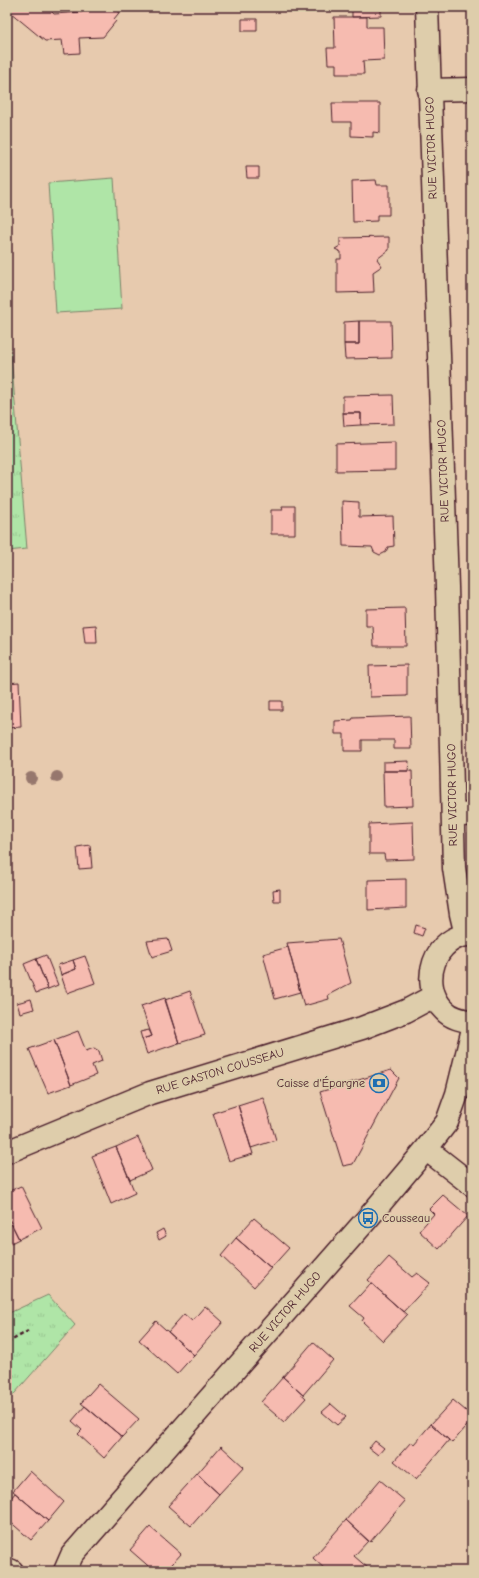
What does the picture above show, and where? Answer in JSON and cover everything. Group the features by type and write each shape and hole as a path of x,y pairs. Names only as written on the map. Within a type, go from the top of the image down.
{"street":[{"name":"RUE VICTOR HUGO","path":"427,7 446,587 462,815 454,868 461,914 469,935"},
{"path":"429,90 472,89"},
{"path":"469,935 452,940 440,951 433,965 430,980 434,996 444,1011 459,1020 472,1022"},
{"name":"RUE GASTON COUSSEAU","path":"11,1143 150,1093 362,1028 406,1011 434,996"},
{"name":"RUE VICTOR HUGO","path":"65,1571 72,1555 368,1218 447,1122 457,1094 472,1033"},
{"path":"426,1149 472,1185"},
{"path":"7,1568 12,1571"}],"path":[{"path":"7,1343 28,1331"}],"green space":[{"path":"114,178 122,309 56,313 48,183"},
{"path":"7,306 27,549 7,551"},
{"path":"48,1295 75,1325 7,1402 7,1314"}],"building":[{"path":"7,7 47,7 54,14 82,12 86,7 128,7 124,12 122,9 114,19 116,21 103,37 79,38 80,53 64,54 62,40 45,41 10,12 7,16"},
{"path":"352,7 381,7 381,16 352,17"},
{"path":"334,17 367,17 367,27 383,27 384,60 363,61 364,74 336,74 336,64 328,64 327,48 335,48"},
{"path":"242,19 257,19 257,31 242,31"},
{"path":"332,103 380,103 380,133 373,132 373,137 351,136 351,122 333,122"},
{"path":"246,167 259,167 259,178 247,178"},
{"path":"376,180 377,185 389,185 389,215 377,215 377,221 353,222 352,181"},
{"path":"389,237 389,250 377,259 382,266 373,272 374,292 337,293 337,259 341,259 341,252 335,249 340,246 340,238"},
{"path":"359,321 391,321 392,358 345,359 344,344 359,344"},
{"path":"359,321 359,344 344,344 344,322"},
{"path":"393,395 394,424 361,425 361,413 343,413 343,396"},
{"path":"343,413 361,413 361,425 344,426"},
{"path":"395,442 395,470 336,471 336,444"},
{"path":"342,501 359,502 359,517 393,516 394,546 388,547 386,552 380,555 374,552 372,547 343,546"},
{"path":"282,506 295,506 295,534 271,534 271,510 283,510"},
{"path":"405,608 406,646 374,646 373,626 366,626 366,609"},
{"path":"96,625 97,643 85,643 83,626"},
{"path":"407,665 407,696 370,697 369,666"},
{"path":"19,682 21,727 7,728 7,683"},
{"path":"270,701 282,701 282,710 270,710"},
{"path":"410,716 411,749 394,749 394,740 362,740 362,751 344,751 344,734 335,734 335,721 352,720 353,718"},
{"path":"409,761 408,771 383,771 383,762"},
{"path":"383,771 412,771 413,806 384,807"},
{"path":"413,822 414,859 385,860 384,854 369,854 369,824"},
{"path":"90,845 92,868 79,869 77,847"},
{"path":"406,879 406,908 368,910 368,880"},
{"path":"280,889 280,901 274,901 273,890"},
{"path":"416,925 425,928 422,936 414,933"},
{"path":"168,939 172,951 152,957 147,941"},
{"path":"339,939 351,983 328,995 329,999 304,1006 287,943"},
{"path":"288,947 300,992 275,999 263,954"},
{"path":"46,955 58,985 48,989 36,959"},
{"path":"85,956 95,983 67,993 61,975 76,969 73,960"},
{"path":"36,959 48,989 36,993 24,964"},
{"path":"73,960 76,969 61,975 58,965"},
{"path":"190,991 205,1035 179,1043 165,1000"},
{"path":"165,998 179,1043 147,1054 142,1039 152,1036 141,1006"},
{"path":"31,999 34,1009 20,1013 17,1003"},
{"path":"149,1030 152,1036 142,1039 140,1032"},
{"path":"78,1031 86,1051 94,1048 99,1051 102,1061 92,1065 96,1075 71,1085 54,1040"},
{"path":"54,1040 71,1085 48,1093 29,1049"},
{"path":"391,1070 399,1078 353,1164 343,1166 320,1092"},
{"path":"263,1097 276,1140 251,1148 238,1105"},
{"path":"238,1105 253,1154 229,1161 213,1113"},
{"path":"138,1137 152,1170 130,1180 116,1147"},
{"path":"116,1147 135,1193 111,1204 92,1156"},
{"path":"21,1186 42,1228 19,1239 7,1215 7,1192"},
{"path":"443,1195 468,1216 439,1249 419,1231 434,1214 429,1209"},
{"path":"7,1215 19,1239 7,1245"},
{"path":"254,1218 289,1248 271,1268 236,1238"},
{"path":"163,1229 166,1236 159,1240 156,1233"},
{"path":"236,1238 271,1268 254,1287 221,1256"},
{"path":"389,1257 412,1277 417,1273 430,1283 403,1312 368,1280"},
{"path":"371,1283 407,1315 383,1341 362,1321 364,1318 350,1306"},
{"path":"205,1306 223,1322 194,1355 168,1332 184,1314 192,1321"},
{"path":"156,1321 194,1355 177,1374 139,1340"},
{"path":"313,1342 333,1360 303,1395 283,1377"},
{"path":"283,1377 306,1398 284,1422 261,1402"},
{"path":"98,1384 139,1419 122,1437 81,1403"},
{"path":"453,1400 472,1416 472,1420 452,1443 431,1424"},
{"path":"331,1404 346,1417 337,1425 322,1412"},
{"path":"85,1406 122,1437 104,1458 78,1434 82,1430 72,1421"},
{"path":"431,1424 449,1440 416,1479 394,1461 411,1442 414,1444"},
{"path":"375,1441 384,1448 378,1455 369,1448"},
{"path":"221,1446 244,1467 219,1494 197,1474"},
{"path":"30,1471 64,1502 48,1521 13,1491"},
{"path":"197,1474 219,1494 191,1526 168,1506"},
{"path":"380,1480 405,1501 370,1542 346,1520"},
{"path":"15,1493 48,1521 31,1540 7,1519 7,1503"},
{"path":"346,1520 368,1541 354,1556 369,1569 367,1571 327,1571 313,1558"},
{"path":"150,1527 181,1554 166,1571 154,1571 130,1550"}],"place":[{"name":"Caisse d'Épargne","path":"379,1083"},
{"name":"Cousseau","path":"368,1218"}]}
